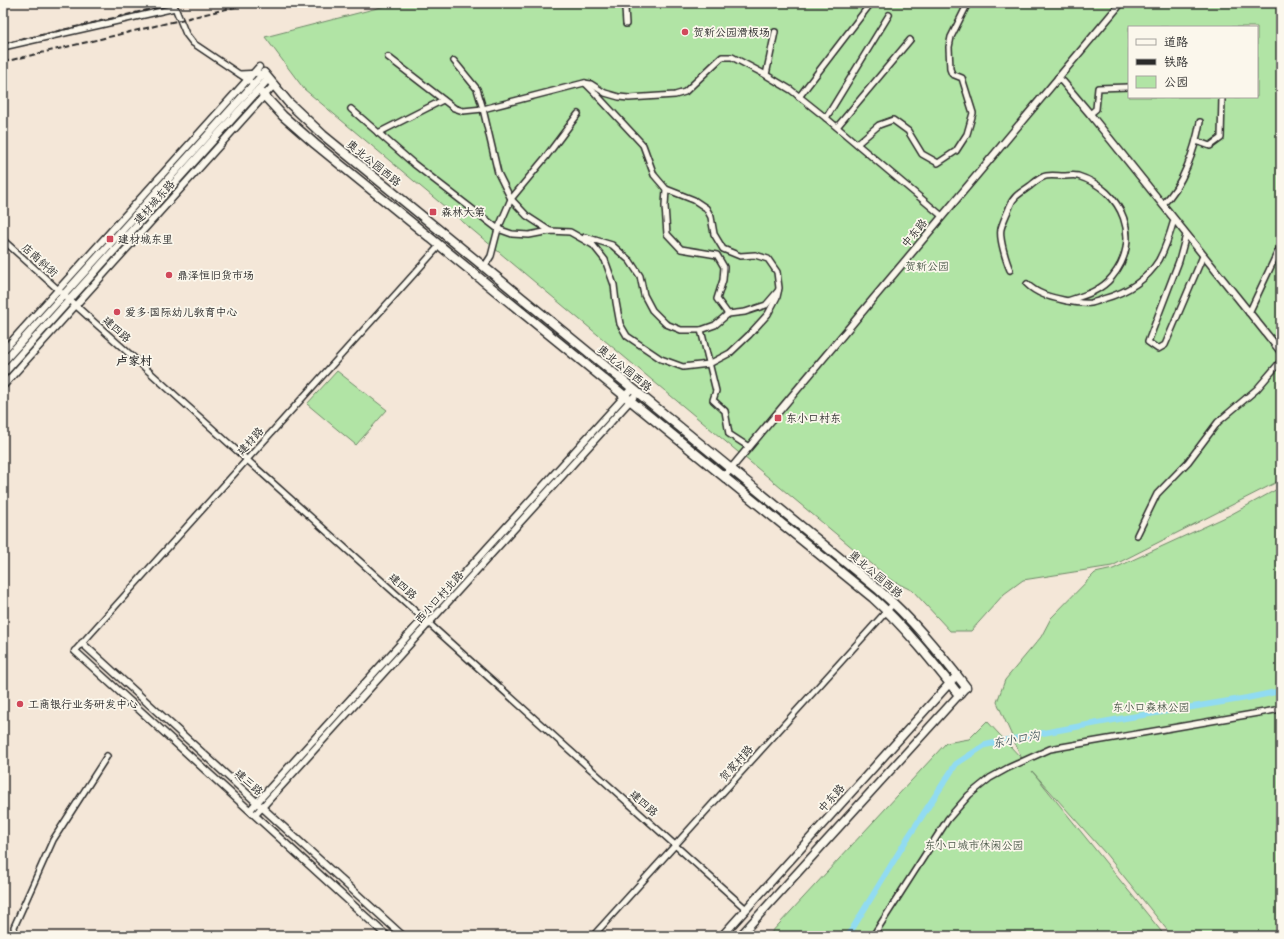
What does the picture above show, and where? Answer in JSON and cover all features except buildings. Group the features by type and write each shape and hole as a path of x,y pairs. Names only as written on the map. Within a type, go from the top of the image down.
{"main road":[{"name":"建材城东路","path":"3,362 266,76"},
{"name":"奥北公园西路","path":"266,76 296,111 323,136 484,266 894,603 929,640 966,687"},
{"name":"奥北公园西路","path":"256,87 283,116 311,140 887,611 916,642 959,695"},
{"name":"建材城东路","path":"3,374 64,295"},
{"name":"中东路","path":"722,936 957,676"},
{"path":"740,936 966,687"}],"street":[{"path":"626,3 626,24"},
{"path":"799,97 871,3"},
{"path":"857,144 879,125 893,120 908,131 922,154 938,163 956,151 967,134 973,113 962,78 952,74 950,69 949,47 951,37 968,3"},
{"name":"中东路","path":"724,477 1121,3"},
{"path":"3,47 174,6 186,34 194,43 240,74 256,87"},
{"path":"826,118 889,14"},
{"path":"766,75 775,32"},
{"path":"837,127 910,40"},
{"path":"388,57 454,108 463,111 483,108 584,83 591,84 605,93 619,97 629,98 675,95 685,92 722,57 732,57 791,90 942,216"},
{"path":"454,61 477,89 483,108 498,173 512,199 527,216 550,231"},
{"path":"240,74 253,74"},
{"name":"建材城东路","path":"256,87 253,74 266,76"},
{"path":"1058,78 1090,114 1281,352"},
{"path":"570,232 594,245 605,260 614,285 620,324 627,336 661,359 683,367 709,364 730,353 768,314 777,297 779,288 777,272 768,259 755,255 740,256 723,249 714,234 711,217 706,208 694,200 666,189 654,175 643,145 584,83"},
{"name":"建材城东路","path":"3,351 64,295 256,87"},
{"name":"建材城东路","path":"3,386 76,305 256,87"},
{"path":"1090,114 1096,109 1098,88 1128,87"},
{"path":"1196,141 1210,146 1221,138 1222,98"},
{"path":"378,133 443,100"},
{"path":"351,109 414,164 498,229 512,234 529,235 550,231 570,232 612,245 630,261 640,276 644,295 652,310 666,324 681,330 701,330 715,325 728,314 745,312 766,305 779,288"},
{"path":"484,266 491,256 498,229 512,199 578,114"},
{"path":"1163,204 1171,197 1183,173 1196,141 1200,122"},
{"path":"1010,270 1005,258 1000,231 1012,199 1044,176 1077,176 1093,182 1110,195 1117,203 1124,216 1127,231 1126,248 1119,266 1106,283 1089,294 1067,301"},
{"path":"666,189 665,206 667,234 681,248 717,256 724,267 717,299 728,314"},
{"path":"1027,284 1045,295 1067,301 1091,303 1121,293 1136,284 1149,273 1158,261 1168,243 1174,220"},
{"path":"1186,235 1179,261 1148,342 1158,349 1165,344 1203,256"},
{"name":"店南斜街","path":"3,240 64,295"},
{"name":"建材路","path":"75,650 440,245"},
{"path":"1249,313 1281,245"},
{"name":"建四路","path":"64,295 746,909"},
{"path":"701,330 716,391 713,400 725,410 729,434 749,447"},
{"path":"1138,535 1157,494 1188,462 1218,422 1257,389 1281,361"},
{"name":"西小口村北路","path":"255,815 429,623 635,390"},
{"name":"西小口村北路","path":"250,810 423,618 628,398"},
{"name":"贺家村路","path":"593,936 894,603"},
{"name":"建三路","path":"82,643 402,936"},
{"name":"建三路","path":"75,650 387,936"},
{"path":"874,936 948,819 969,795 990,778 1050,749 1281,709"},
{"path":"15,936 14,927 53,840 107,756"}],"green space":[{"name":"贺新公园","path":"397,3 1129,3 1133,8 1137,3 1281,3 1281,480 1112,566 1023,580 1004,594 971,631 950,631 913,591 891,580 304,89 265,37"},
{"path":"337,371 387,410 356,445 307,404"},
{"name":"东小口森林公园","path":"1281,487 1281,936 1172,936 1105,853 1032,771 1165,936 768,936 946,743 969,739 987,721 1022,759 997,702 1005,680 1041,637 1051,618 1095,573 1113,569 1230,515"}],"waterway":[{"name":"东小口沟","path":"848,936 907,839 956,764 985,745 1125,718 1281,691"}],"railway":[{"path":"3,44 177,3"},
{"path":"3,62 252,3"}],"place":[{"name":"贺新公园滑板场","path":"685,32"},
{"name":"森林大第","path":"433,212"},
{"name":"建材城东里","path":"110,239"},
{"name":"鼎泽恒旧货市场","path":"169,275"},
{"name":"爱多·国际幼儿教育中心","path":"117,312"},
{"name":"东小口村东","path":"778,418"},
{"name":"工商银行业务研发中心","path":"20,704"}],"district":[{"name":"卢家村","path":"134,360"}],"park label":[{"name":"东小口城市休闲公园","path":"974,845"}]}
